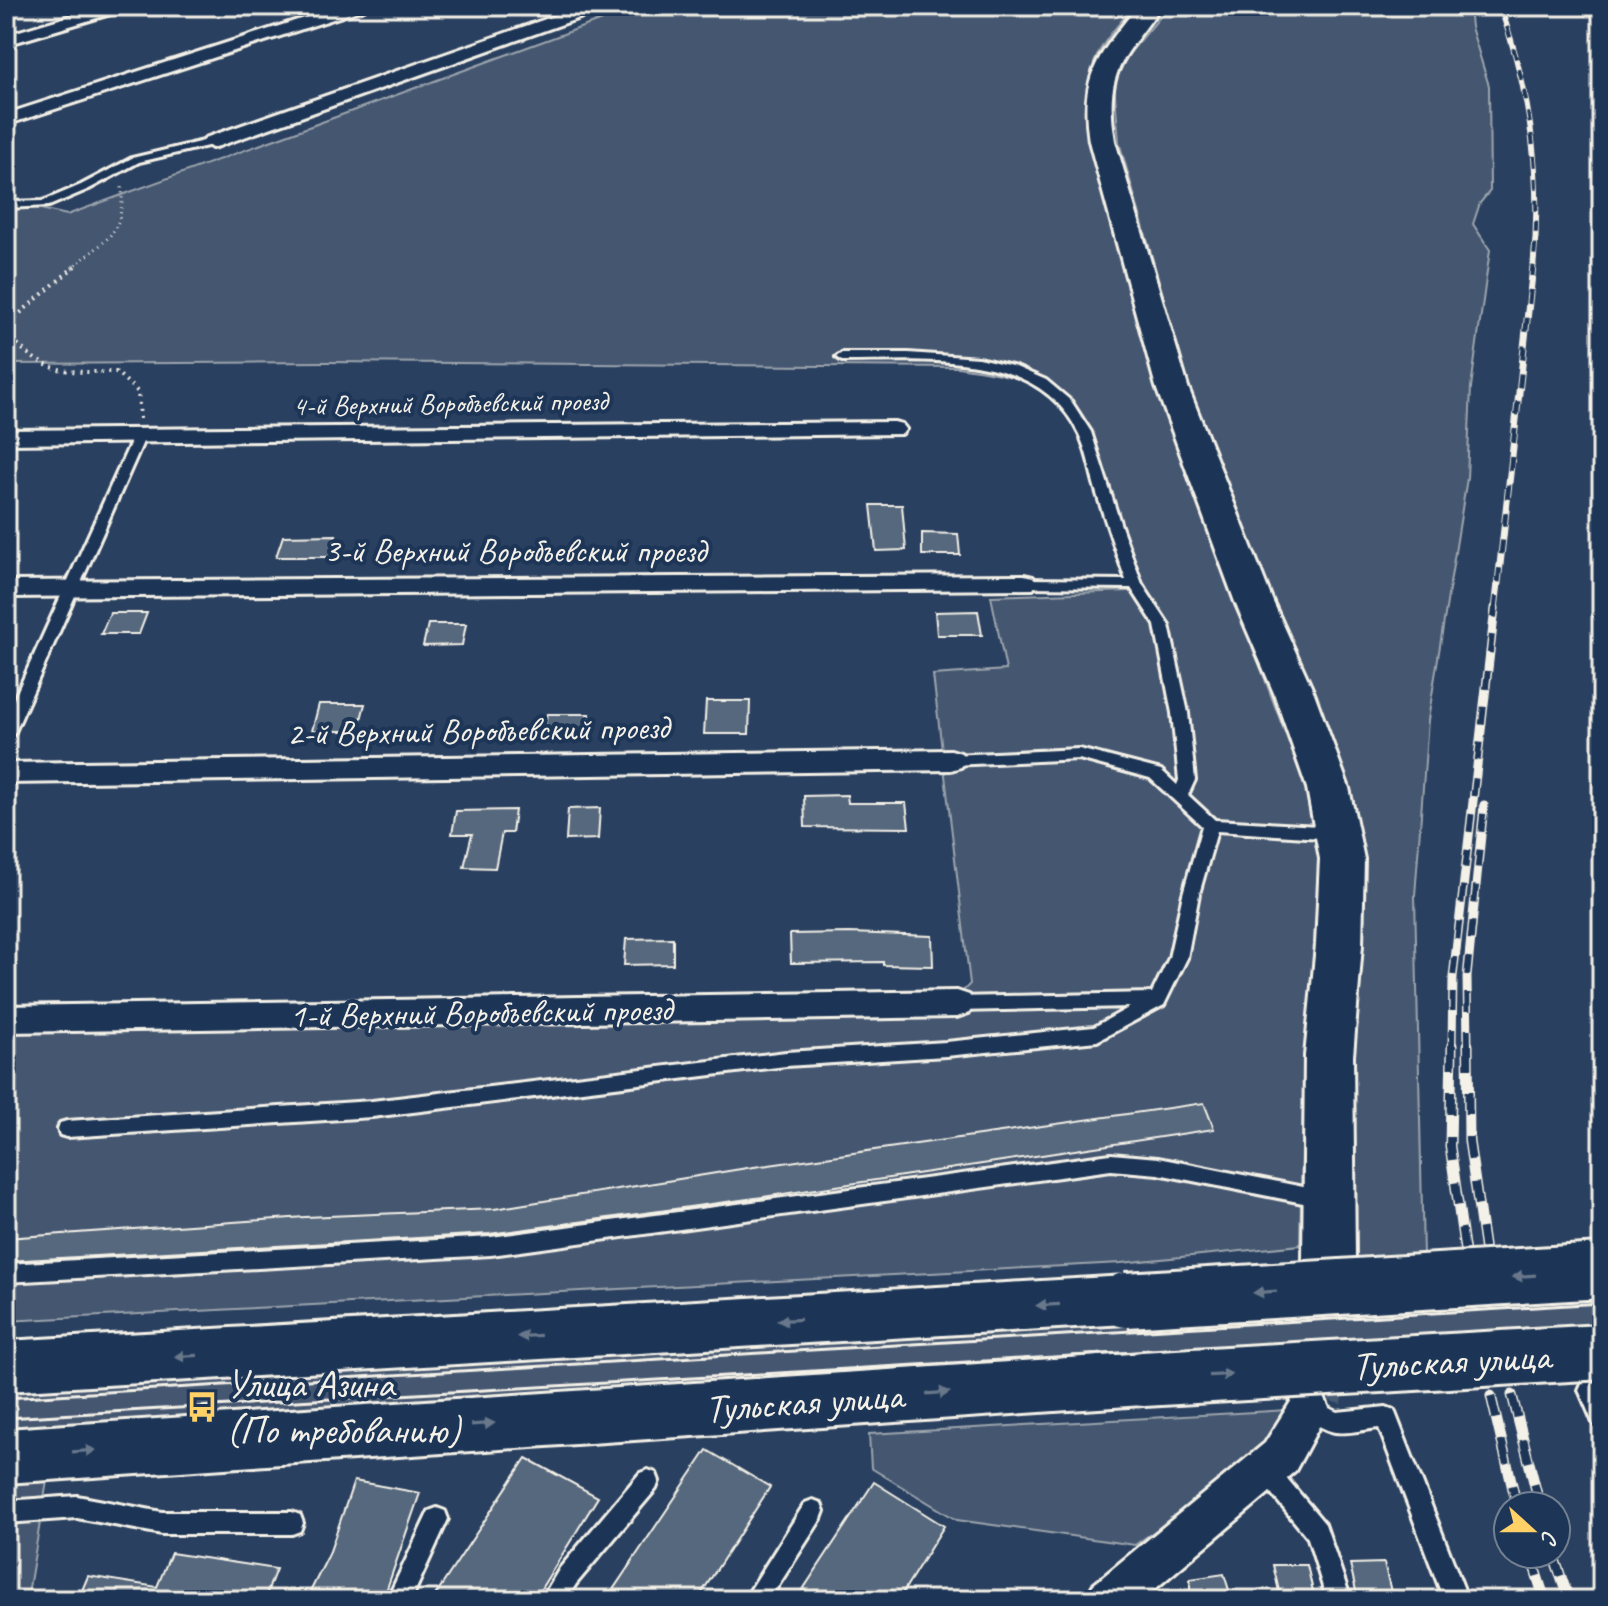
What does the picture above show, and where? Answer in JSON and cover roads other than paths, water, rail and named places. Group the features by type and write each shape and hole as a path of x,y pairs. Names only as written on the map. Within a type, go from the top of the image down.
{"street":[{"path":"6,40 121,6"},
{"path":"6,120 358,6"},
{"path":"212,142 599,6"},
{"path":"1150,6 1105,64 1098,83 1096,114 1102,141 1172,387 1254,602 1294,693 1328,788 1342,859 1339,945 1329,1056 1329,1261"},
{"name":"4-й Верхний Воробъевский проезд","path":"6,437 894,429"},
{"name":"3-й Верхний Воробъевский проезд","path":"6,589 1024,583"},
{"name":"2-й Верхний Воробъевский проезд","path":"6,773 951,760"},
{"name":"1-й Верхний Воробъевский проезд","path":"6,1019 957,1004"},
{"path":"6,1366 1602,1271"},
{"name":"Тульская улица","path":"6,1456 1143,1379 1596,1371"},
{"path":"1126,1594 1280,1457 1309,1408"}],"lane":[{"path":"6,205 45,204 136,160 212,142"},
{"path":"842,357 965,360 1020,371 1065,399 1085,432 1116,537 1135,584 1162,625 1177,698 1187,780 1179,796"},
{"path":"6,734 140,435"},
{"path":"1024,583 1135,584"},
{"path":"951,760 1079,754 1155,774 1211,825 1336,833"},
{"path":"67,1129 372,1109 786,1059 946,1049 1097,1034 1158,1000 1178,958 1191,894 1211,825"},
{"path":"957,1004 1158,1000"},
{"path":"6,1273 491,1246 1111,1162 1158,1166 1329,1199"},
{"path":"1596,1371 1602,1418"},
{"path":"1309,1408 1335,1422 1386,1417 1456,1600"},
{"path":"1266,1470 1317,1532 1339,1600"},
{"path":"553,1600 568,1576 648,1481"},
{"path":"6,1512 77,1507 162,1523 292,1523"},
{"path":"756,1600 813,1511"},
{"path":"399,1600 437,1519"}],"tunnel":[{"path":"1315,1397 1332,1334 1329,1261"}],"tram line":[{"path":"6,1398 1602,1303"},
{"path":"6,1418 1602,1325"}],"railway":[{"path":"1500,6 1519,70 1532,135 1536,201 1533,268"},
{"path":"1495,610 1533,266"},
{"path":"1452,1047 1453,977 1495,608"},
{"path":"1468,1047 1467,977 1484,805"},
{"path":"1452,1045 1450,1146 1465,1253"},
{"path":"1468,1045 1469,1141 1485,1252"},
{"path":"1512,1395 1536,1490"},
{"path":"1491,1396 1513,1490"},
{"path":"1535,1570 1545,1600"},
{"path":"1559,1570 1569,1600"}],"place":[{"name":"Улица Азина (По требованию)","path":"202,1407"}]}
